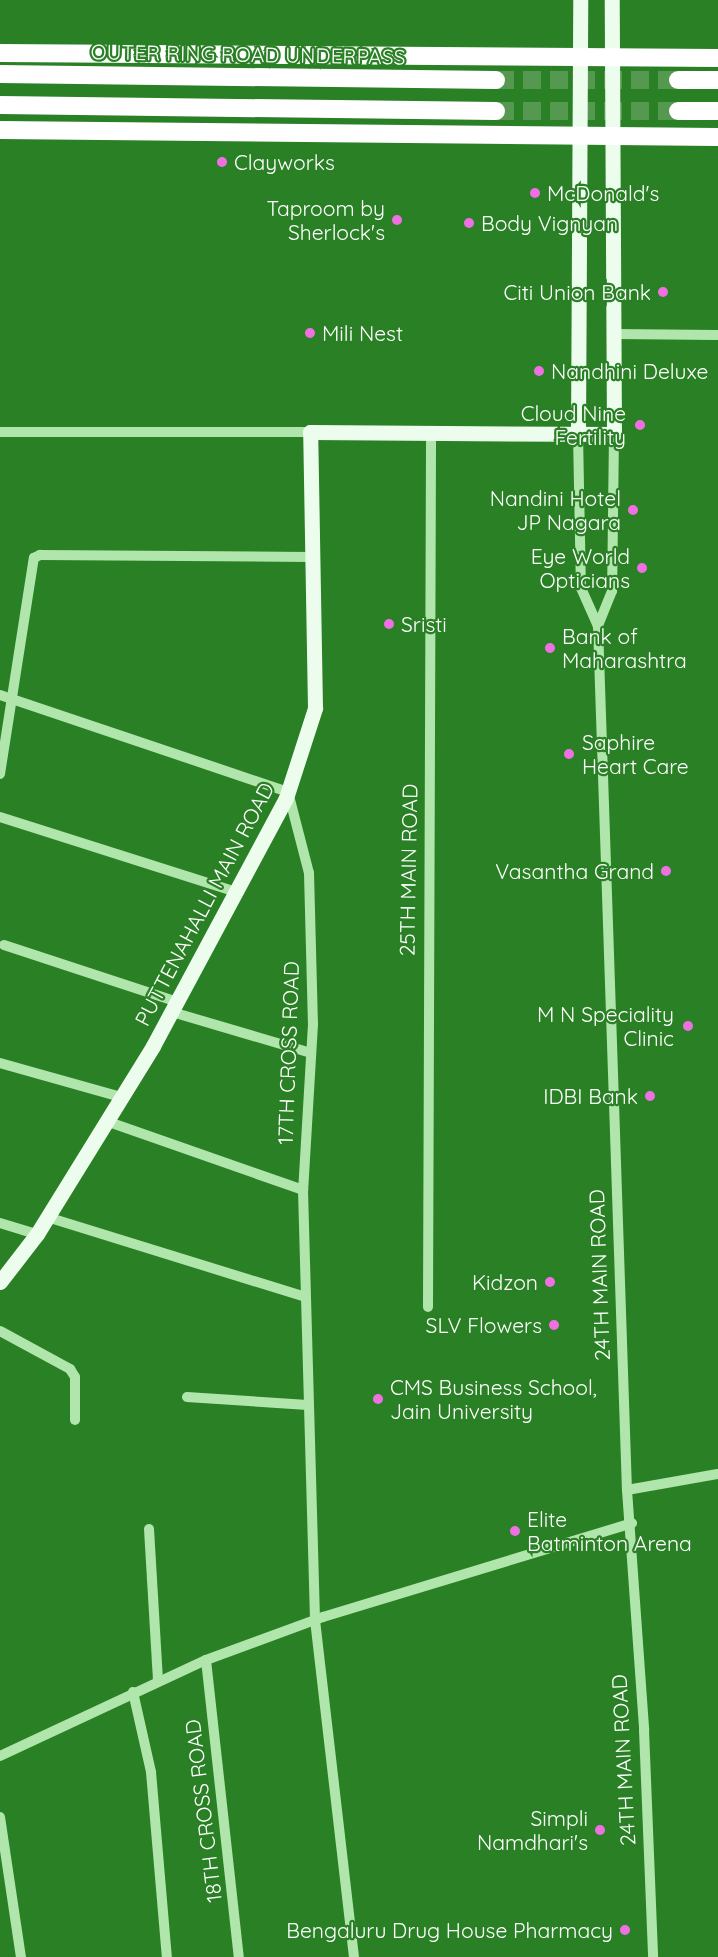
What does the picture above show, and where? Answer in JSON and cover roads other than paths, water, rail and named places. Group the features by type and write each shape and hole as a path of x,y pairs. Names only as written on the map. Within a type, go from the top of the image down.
{"highway":[{"path":"0,53 718,58"},
{"name":"OUTER RING ROAD UNDERPASS","path":"0,74 496,80"},
{"path":"678,80 718,80"},
{"path":"0,105 496,111"},
{"path":"678,111 718,111"},
{"path":"0,130 718,137"}],"main road":[{"name":"24TH MAIN ROAD","path":"578,434 580,0"},
{"name":"24TH MAIN ROAD","path":"612,0 614,434"},
{"path":"310,432 614,434"},
{"name":"PUTTENAHALLI MAIN ROAD","path":"0,1282 37,1234 174,1007 288,792 315,708 310,432"}],"street":[{"path":"613,334 718,335"},
{"path":"0,432 310,432"},
{"name":"25TH MAIN ROAD","path":"428,1307 431,432"},
{"name":"24TH MAIN ROAD","path":"578,434 581,588 598,626 627,1490 632,1523 653,1957"},
{"name":"24TH MAIN ROAD","path":"598,626 612,591 614,434"},
{"path":"0,774 31,565 40,555 311,557"},
{"path":"0,695 288,792"},
{"name":"17TH CROSS ROAD","path":"288,792 309,873 311,1053 303,1190 315,1620 354,1957"},
{"path":"0,817 236,892"},
{"path":"4,945 174,1007 311,1053"},
{"path":"0,1064 121,1097"},
{"path":"106,1121 303,1190"},
{"path":"47,1217 305,1298"},
{"path":"0,1223 37,1234"},
{"path":"0,1331 70,1369 75,1377 75,1420"},
{"path":"187,1397 308,1405"},
{"path":"627,1490 718,1474"},
{"path":"0,1756 158,1680 206,1660 315,1620 632,1523"},
{"path":"149,1529 158,1680"},
{"name":"18TH CROSS ROAD","path":"206,1660 239,1957"},
{"path":"133,1692 151,1772 167,1957"},
{"path":"0,1817 21,1957"}],"tunnel":[{"path":"496,80 678,80"},
{"path":"496,111 678,111"}],"place":[{"name":"Clayworks","path":"222,162"},
{"name":"McDonald's","path":"535,193"},
{"name":"Taproom by Sherlock's","path":"397,220"},
{"name":"Body Vignyan","path":"469,223"},
{"name":"Citi Union Bank","path":"663,292"},
{"name":"Mili Nest","path":"310,333"},
{"name":"Nandhini Deluxe","path":"539,371"},
{"name":"Cloud Nine Fertility","path":"640,425"},
{"name":"Nandini Hotel JP Nagara","path":"633,510"},
{"name":"Eye World Opticians","path":"642,568"},
{"name":"Sristi","path":"389,624"},
{"name":"Bank of Maharashtra","path":"550,648"},
{"name":"Saphire Heart Care","path":"569,754"},
{"name":"Vasantha Grand","path":"666,871"},
{"name":"M N Speciality Clinic","path":"688,1026"},
{"name":"IDBI Bank","path":"650,1096"},
{"name":"Kidzon","path":"550,1282"},
{"name":"SLV Flowers","path":"554,1325"},
{"name":"CMS Business School, Jain University","path":"378,1399"},
{"name":"Elite Batminton Arena","path":"515,1531"},
{"name":"Simpli Namdhari's","path":"600,1830"},
{"name":"Bengaluru Drug House Pharmacy","path":"625,1930"}]}
